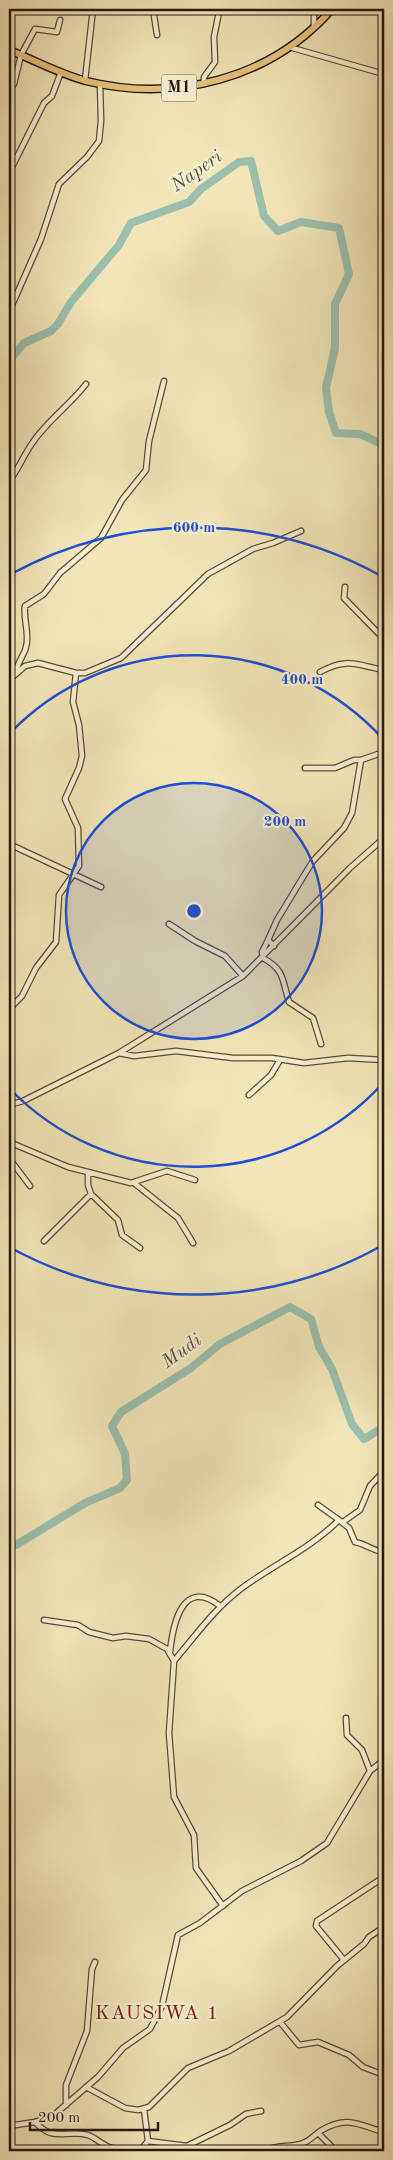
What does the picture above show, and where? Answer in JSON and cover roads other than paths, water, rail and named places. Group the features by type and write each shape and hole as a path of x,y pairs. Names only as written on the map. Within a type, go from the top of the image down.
{"highway":[{"name":"M1","path":"9,50 61,72 100,84 114,87 161,90 204,84 253,67 289,47 314,27 332,9"}],"street":[{"path":"85,80 93,9"},
{"path":"153,9 157,35"},
{"path":"314,9 314,27"},
{"path":"204,84 204,77 215,62 214,37 219,12"},
{"path":"9,89 14,84 21,55 35,29 58,32 60,20"},
{"path":"289,47 384,74"},
{"path":"9,173 44,103 52,96 61,72"},
{"path":"9,312 41,239 60,184 87,157 99,141 101,121 100,84"},
{"path":"16,673 17,663 27,646 28,628 25,606 44,594 60,574 101,538 122,500 146,470 149,441 164,381"},
{"path":"9,482 32,443 51,419 76,397 86,384"},
{"path":"9,680 26,666 38,664 76,673 85,673 121,658 208,574 253,549 273,544 300,531"},
{"path":"345,587 344,598 384,639"},
{"path":"320,672 335,664 346,662 384,670"},
{"path":"9,1009 22,996 36,968 56,942 59,895 79,866 78,828 65,799 79,768 82,756 79,725 73,702 76,673"},
{"path":"305,768 335,768 354,760 361,760 384,752"},
{"path":"321,1044 315,1022 289,1002 288,990 279,970 263,958 262,952 277,920 303,877 314,861 344,828 352,813 361,760"},
{"path":"9,1105 23,1101 119,1053 243,976 263,958 313,904 384,838"},
{"path":"9,844 101,887"},
{"path":"169,924 195,941 226,956 243,976"},
{"path":"268,940 274,946"},
{"path":"119,1053 134,1056 176,1050 233,1058 262,1057 304,1063 348,1058 384,1060"},
{"path":"249,1095 271,1075 280,1060"},
{"path":"9,1142 56,1162 134,1183 178,1218 193,1244"},
{"path":"9,1158 30,1186"},
{"path":"88,1172 88,1185 91,1194 118,1220 122,1235 140,1248"},
{"path":"134,1183 167,1172 195,1180"},
{"path":"44,1242 91,1194"},
{"path":"174,1661 201,1626 220,1606 241,1589 360,1510 370,1486 384,1471"},
{"path":"318,1505 341,1521 355,1542 364,1543 374,1551 384,1552"},
{"path":"170,1652 176,1621 186,1600 193,1597 205,1598 220,1606"},
{"path":"44,1620 78,1625 89,1632 113,1638 126,1636 149,1639 170,1652 174,1661 169,1733 174,1797 194,1835 196,1868 223,1906"},
{"path":"346,1718 347,1735 362,1750 370,1772"},
{"path":"9,2126 35,2122 54,2115 86,2087 123,2048 152,2026 162,2006 178,1935 223,1906 242,1891 301,1862 327,1843 370,1772 384,1760"},
{"path":"344,1960 316,1926 317,1921 384,1877"},
{"path":"86,2087 125,2108 144,2109 152,2104 188,2068 229,2051 294,2012 344,1960 364,1944 369,1937 384,1927"},
{"path":"66,2105 66,2085 87,2031 92,1969 95,1962"},
{"path":"280,2022 299,2045 318,2042 350,2055 363,2067 384,2075"},
{"path":"35,2122 42,2129 59,2136 70,2132 88,2136 109,2147 140,2151 148,2141 144,2109"},
{"path":"175,2146 187,2146 244,2116 261,2111"},
{"path":"265,2151 277,2147 302,2144 329,2126 349,2121 368,2125 384,2132"},
{"path":"318,2133 331,2149 336,2151"},
{"path":"148,2141 193,2151"}],"waterway":[{"name":"Naperi","path":"9,361 24,343 51,331 58,324 71,302 119,245 131,223 189,202 201,189 239,162 251,161 264,216 278,231 301,222 339,228 349,274 335,304 335,348 326,388 329,412 336,433 360,434 384,445"},
{"name":"Mudi","path":"9,1543 16,1545 85,1503 120,1488 127,1480 125,1454 112,1426 121,1412 191,1368 220,1344 290,1307 311,1319 319,1347 332,1369 352,1424 364,1439 384,1427"}],"district":[{"name":"KAUSIWA 1","path":"157,2014"}]}
